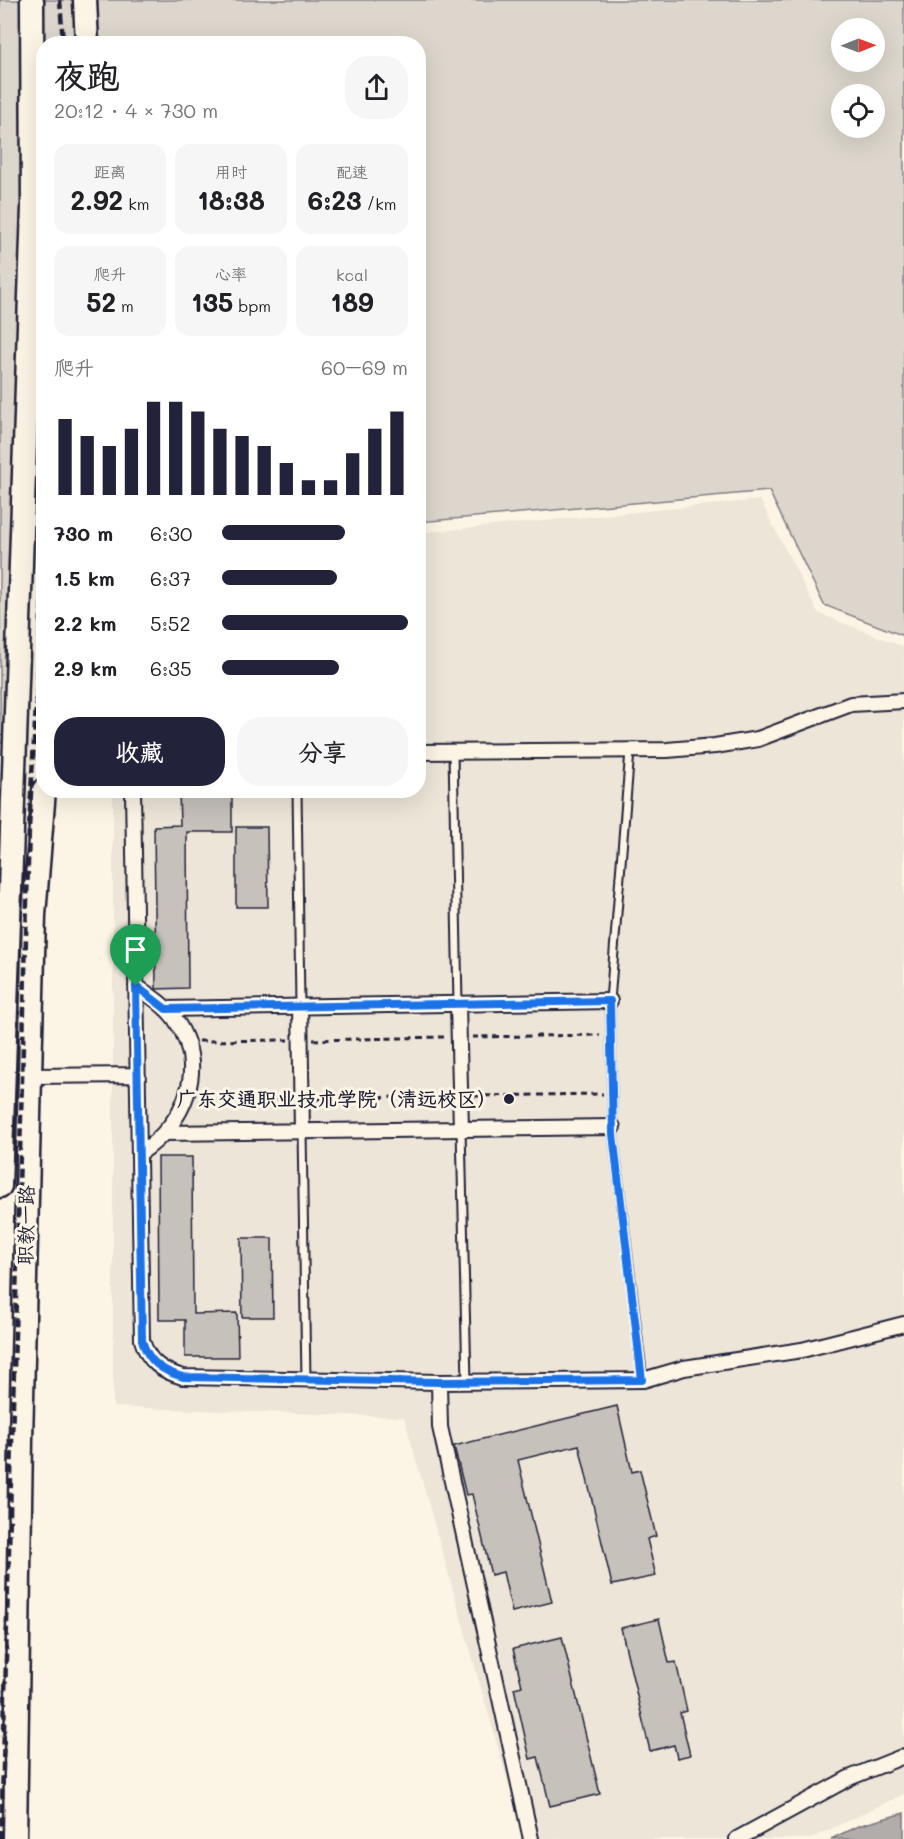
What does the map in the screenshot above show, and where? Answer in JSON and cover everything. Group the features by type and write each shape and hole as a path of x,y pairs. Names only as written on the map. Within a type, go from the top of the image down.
{"main road":[{"name":"职教一路","path":"0,1186 33,207 32,0"},
{"path":"85,0 87,36"},
{"name":"职教一路","path":"15,1839 29,1076 34,915 43,798"}],"street":[{"path":"426,752 667,750 759,739 851,704 904,700"},
{"path":"133,798 142,1340 146,1354 168,1373 183,1377 439,1382 642,1380 684,1368 802,1350 904,1324"},
{"path":"136,986 174,1017 185,1042 190,1070 189,1088 185,1101 164,1133 139,1154"},
{"path":"166,1009 610,1001"},
{"path":"458,1004 461,1129"},
{"path":"300,1006 302,1131"},
{"path":"29,1076 138,1075"},
{"path":"164,1133 613,1127"},
{"path":"439,1382 440,1426 531,1839"},
{"path":"737,1839 849,1778 904,1756"}],"lane":[{"path":"630,751 610,1001 610,1034 613,1127 642,1380"},
{"path":"453,752 458,1004"},
{"path":"297,798 300,1006"},
{"path":"461,1129 467,1382"},
{"path":"302,1131 306,1380"}],"path":[{"path":"185,1042 610,1034"},
{"path":"185,1101 612,1093"}],"shaded area":[{"path":"0,0 904,0 904,636 824,605 769,491 426,521 426,36 36,36 36,470 17,752 0,742"},
{"name":"广东交通职业技术学院（清远校区）","path":"760,500 818,613 904,647 904,1794 810,1839 524,1839 404,1417 113,1407 113,798 426,798 426,532"},
{"path":"904,1813 904,1839 831,1839 858,1826"}],"building":[{"path":"179,798 232,798 232,832 187,832 188,988 156,989 154,826 180,825"},
{"path":"236,827 267,827 268,907 236,907"},
{"path":"158,1157 192,1157 193,1314 237,1313 238,1357 185,1357 185,1320 159,1320"},
{"path":"241,1238 272,1238 273,1317 242,1317"},
{"path":"617,1406 632,1472 640,1470 656,1536 647,1539 656,1576 612,1585 579,1445 518,1460 552,1602 512,1612 503,1572 491,1575 472,1494 466,1495 454,1446"},
{"path":"659,1619 669,1663 676,1662 687,1711 680,1713 690,1755 677,1758 674,1745 650,1751 621,1628"},
{"path":"562,1637 600,1794 550,1806 538,1757 530,1759 514,1688 522,1686 513,1649"}],"railway":[{"path":"60,0 62,36"},
{"path":"1,1839 29,828 36,706"}],"place":[{"name":"广东交通职业技术学院（清远校区）","path":"509,1099"}],"route":[{"path":"136,986 166,1009 610,1001 613,1134 642,1380 439,1382 183,1377 168,1373 156,1365 146,1354 142,1340 136,986"}]}
